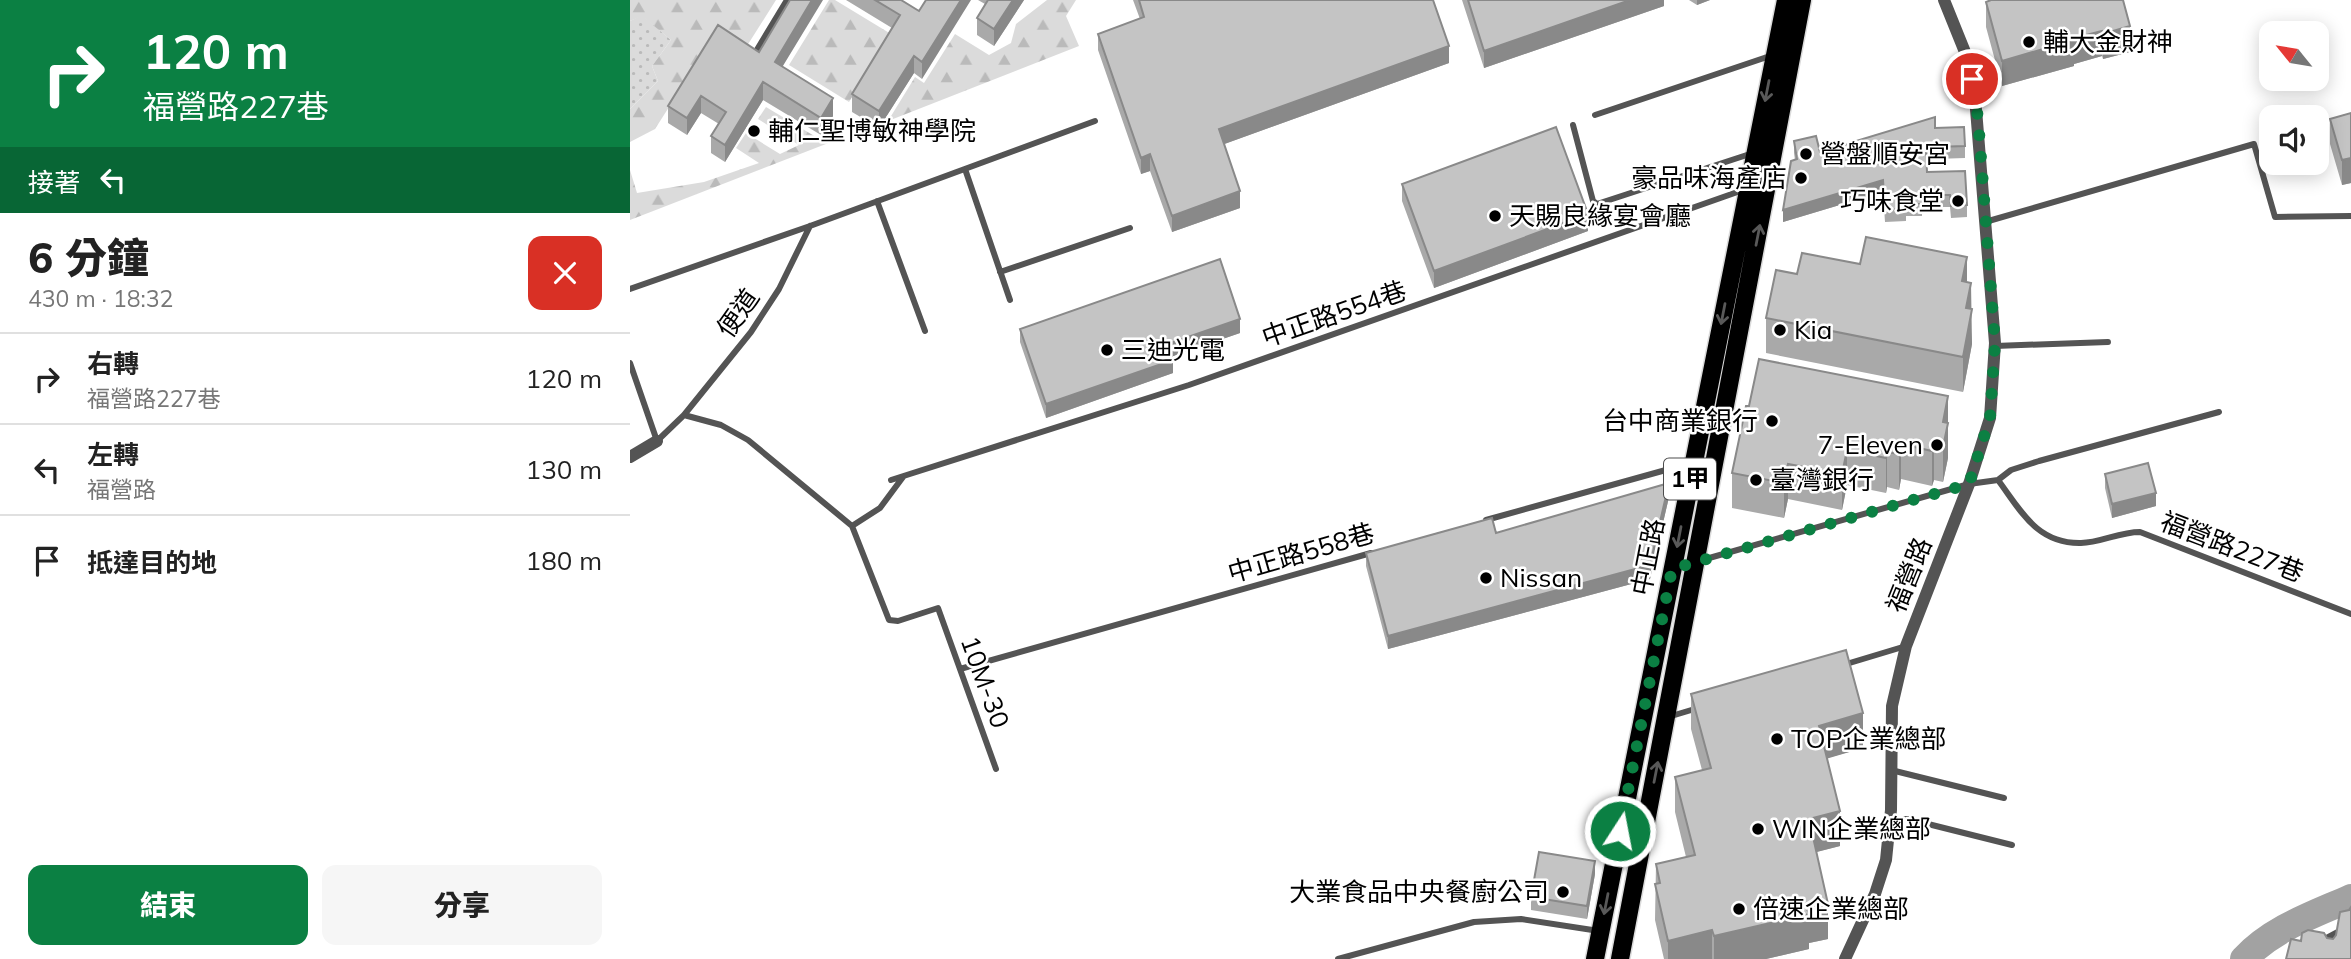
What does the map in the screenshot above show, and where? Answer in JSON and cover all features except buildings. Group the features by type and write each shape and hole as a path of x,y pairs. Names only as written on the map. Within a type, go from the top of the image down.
{"main road":[{"name":"中正路","path":"1595,959 1786,0"},
{"name":"中正路","path":"1620,959 1802,0"}],"street":[{"name":"福營路","path":"1845,959 1875,894 1886,860 1890,819 1892,706 1906,646 1969,484 1990,418 1995,346 1978,118 1969,62 1944,0"},
{"path":"630,457 657,441"}],"lane":[{"path":"755,53 787,0"},
{"path":"1595,116 1775,54"},
{"path":"630,289 1095,121"},
{"path":"1573,125 1593,201 1597,204 1755,153"},
{"path":"1984,222 2253,144 2275,217 2351,216"},
{"path":"965,169 1010,300"},
{"name":"中正路554巷","path":"852,526 880,508 904,477 891,480 1202,380 1748,189"},
{"path":"877,201 925,331"},
{"name":"便道","path":"657,441 684,415 767,309 810,226"},
{"path":"1000,272 1130,228"},
{"path":"1995,346 2108,342"},
{"path":"630,363 657,441"},
{"path":"1672,569 1969,484 1998,480 2011,470 2039,461 2220,412"},
{"path":"684,415 721,425 748,440 852,526"},
{"path":"1481,522 1693,462"},
{"name":"福營路227巷","path":"1998,480 2035,529 2048,537 2081,543 2124,532 2140,532 2351,614"},
{"name":"10M-30","path":"852,526 888,620 898,621 938,608 996,769"},
{"name":"中正路558巷","path":"960,669 1374,552"},
{"path":"1840,665 1906,646"},
{"path":"1667,717 1709,705"},
{"path":"1891,770 2004,798"},
{"path":"1890,819 1908,819 2012,845"},
{"path":"1338,959 1474,922 1521,919 1600,932"},
{"path":"2317,943 2351,925"},
{"path":"2333,946 2335,932"}],"green space":[{"path":"630,0 776,0 745,49 717,32 655,129 630,142 630,109 658,81 652,66 671,40 642,16 630,21"},
{"path":"829,0 835,0 891,34 849,102 789,65"},
{"path":"1047,0 1076,0 1066,16 1079,46 888,121 915,77 924,83 955,34 989,55 1011,43 1016,24"},
{"path":"642,15 671,40 652,66 658,81 630,109 630,21"},
{"path":"766,107 821,140 829,129 844,137 630,220 630,170 637,193 704,182 759,163 736,148 746,133 780,154 799,145 758,119"}],"waterway":[{"path":"2244,959 2255,948 2281,931 2351,898"}],"place":[{"name":"輔大金財神","path":"2029,42"},
{"name":"輔仁聖博敏神學院","path":"754,131"},
{"name":"營盤順安宮","path":"1806,154"},
{"name":"豪品味海產店","path":"1801,178"},
{"name":"巧味食堂","path":"1958,201"},
{"name":"天賜良緣宴會廳","path":"1495,216"},
{"name":"Kia","path":"1780,330"},
{"name":"三迪光電","path":"1107,350"},
{"name":"台中商業銀行","path":"1772,421"},
{"name":"7-Eleven","path":"1937,445"},
{"name":"臺灣銀行","path":"1756,480"},
{"name":"Nissan","path":"1486,578"},
{"name":"TOP企業總部","path":"1777,739"},
{"name":"WIN企業總部","path":"1758,829"},
{"name":"大業食品中央餐廚公司","path":"1563,892"},
{"name":"倍速企業總部","path":"1739,909"}],"route":[{"path":"1620,831 1672,569 1969,484 1990,418 1995,343 1978,118 1972,79"}]}
